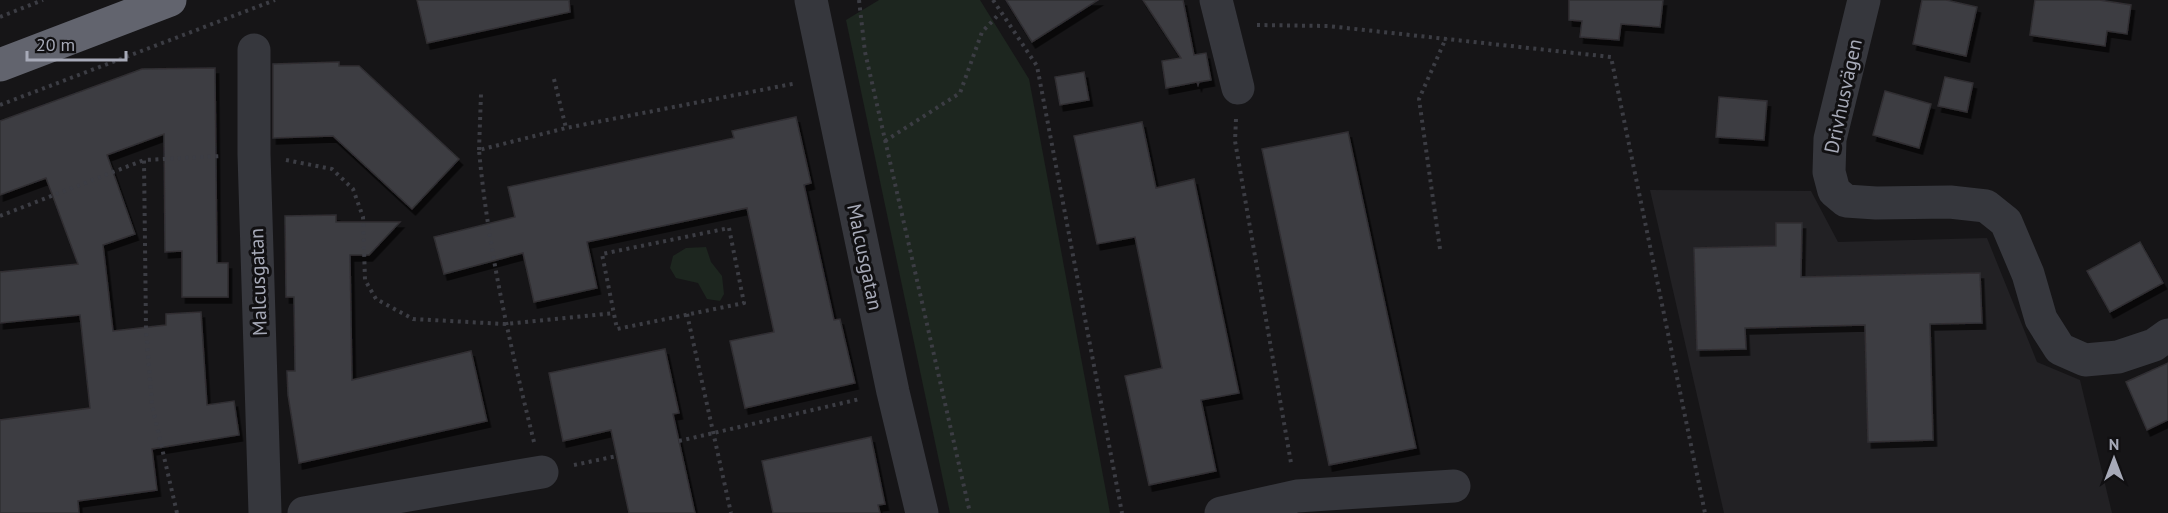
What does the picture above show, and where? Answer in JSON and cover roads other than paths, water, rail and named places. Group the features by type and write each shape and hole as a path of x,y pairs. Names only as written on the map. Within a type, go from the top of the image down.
{"highway":[{"path":"0,65 170,0"}],"street":[{"name":"Drivhusvägen","path":"1864,0 1830,139 1829,172 1834,191 1846,201 1950,202 1986,206 2006,222 2028,274 2041,320 2060,349 2085,360 2118,357 2154,345 2168,335"},
{"name":"Malcusgatan","path":"818,3 827,77 893,392 922,513"},
{"path":"1219,12 1238,88"},
{"name":"Malcusgatan","path":"254,50 254,154 265,513"},
{"path":"304,513 542,472"},
{"path":"1221,513 1297,496 1454,486"}]}
